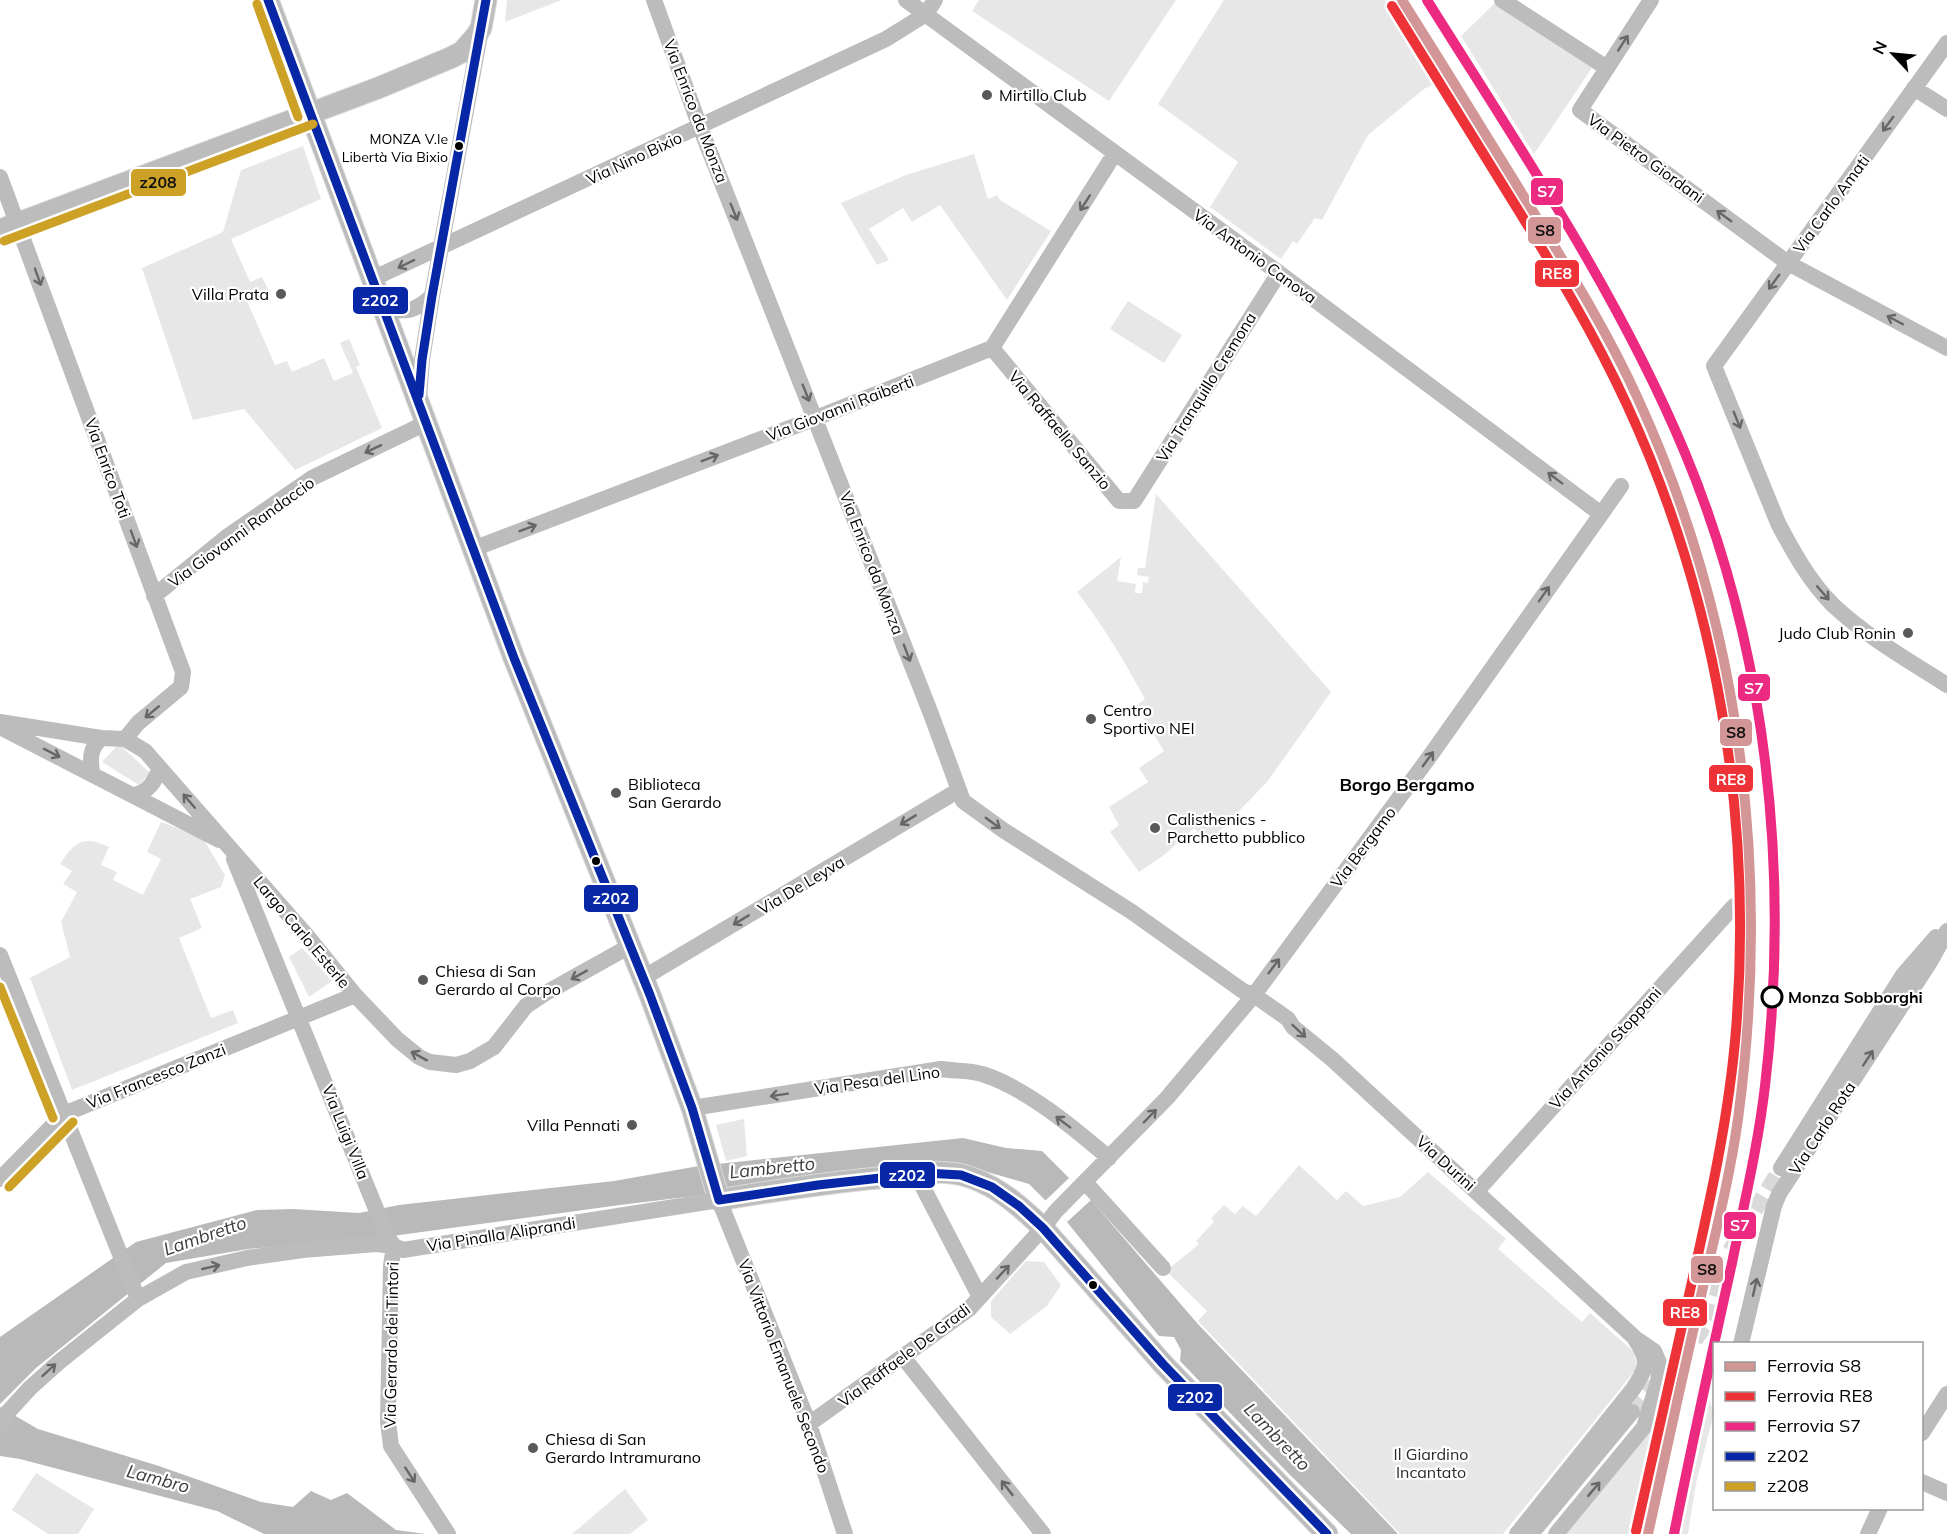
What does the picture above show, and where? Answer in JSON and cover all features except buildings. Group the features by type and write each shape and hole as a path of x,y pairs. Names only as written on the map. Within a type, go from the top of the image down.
{"main road":[{"path":"268,0 473,549 692,1108 718,1196"},
{"path":"9,226 378,88 456,55 472,42 481,28 486,0"},
{"name":"Via Pinalla Aliprandi","path":"718,1196 916,1174 960,1174 981,1181 1049,1219 1163,1364 1327,1534"}],"street":[{"name":"Via Enrico da Monza","path":"654,0 700,127 932,714 963,801 1003,830 1132,912 1243,991 1254,995"},
{"name":"Via Antonio Canova","path":"906,0 930,7 1115,153 1601,514"},
{"path":"1502,0 1607,68"},
{"name":"Via Pietro Giordani","path":"1651,0 1580,110 1788,263"},
{"name":"Via Nino Bixio","path":"372,279 886,39 930,7"},
{"path":"422,414 422,360 440,248 481,28"},
{"name":"Via Carlo Amati","path":"1947,43 1714,366 1779,523 1789,544 1815,584 1832,604 1871,637 1947,685"},
{"path":"1914,88 1947,109"},
{"path":"992,348 1115,153"},
{"name":"Via Enrico Toti","path":"0,177 9,226 183,672 181,687 138,723 125,739"},
{"path":"1788,263 1947,348"},
{"name":"Via Tranquillo Cremona","path":"1134,501 1279,273"},
{"path":"382,308 403,312 415,309 432,296"},
{"name":"Via Giovanni Raiberti","path":"473,549 992,348"},
{"name":"Via Raffaello Sanzio","path":"992,348 1119,501 1134,501"},
{"name":"Via Giovanni Randaccio","path":"154,596 228,536 312,478 422,414"},
{"name":"Via Bergamo","path":"1082,1185 1167,1098 1254,995 1443,738 1621,486"},
{"path":"0,722 101,738 125,739"},
{"name":"Largo Carlo Esterle","path":"0,727 228,844 299,1018 356,995 228,844 146,751 125,739"},
{"path":"92,773 91,759 94,745 101,738"},
{"path":"134,795 145,792 154,781 160,768"},
{"name":"Via De Leyva","path":"643,978 958,790"},
{"name":"Via Antonio Stoppani","path":"1477,1191 1734,906"},
{"name":"Via Carlo Rota","path":"1780,1168 1904,975 1947,924"},
{"name":"Via Carlo Rota","path":"1741,1342 1774,1206 1779,1194 1930,962 1947,931"},
{"path":"356,995 397,1039 418,1057 430,1062 456,1065 470,1062 494,1047 526,1006 630,946"},
{"path":"0,955 136,1295"},
{"name":"Via Durini","path":"1254,995 1288,1019 1293,1028 1332,1059 1635,1338 1654,1351 1660,1365 1658,1382 1633,1411"},
{"name":"Via Francesco Zanzi","path":"0,1179 64,1114 299,1018"},
{"name":"Via Luigi Villa","path":"299,1018 391,1241"},
{"name":"Via Pesa del Lino","path":"692,1108 941,1069 981,1073 1006,1083 1062,1120 1109,1158"},
{"path":"916,1174 980,1297"},
{"path":"1082,1185 1163,1268"},
{"name":"Via Raffaele De Gradi","path":"809,1424 969,1309 1082,1185"},
{"name":"Via Pinalla Aliprandi","path":"4,1419 30,1388 136,1295 186,1272 247,1258 391,1241 403,1250 718,1196"},
{"name":"Via Vittorio Emanuele Secondo","path":"718,1196 809,1424 845,1534"},
{"name":"Via Gerardo dei Tintori","path":"391,1241 388,1422 391,1446 443,1532"},
{"path":"1531,1534 1633,1411 1645,1372 1645,1353 1635,1338"},
{"path":"903,1357 1043,1534"},
{"path":"1923,1431 1947,1394"},
{"path":"1517,1534 1633,1411"},
{"path":"1556,1534 1644,1427 1633,1411"},
{"path":"1923,1482 1947,1492"},
{"path":"1868,1534 1880,1510"}],"green space":[{"path":"507,0 562,0 505,22"},
{"path":"979,0 1176,0 1109,101 972,11"},
{"path":"1224,0 1385,0 1438,82 1424,89 1368,135 1322,220 1315,218 1297,244 1293,241 1281,259 1210,207 1238,162 1158,104"},
{"path":"1495,3 1592,68 1534,154 1461,36"},
{"path":"303,146 321,199 231,239 250,282 262,277 269,291 247,301 275,365 287,361 292,372 324,358 334,381 353,373 340,343 349,339 360,365 356,367 382,428 295,470 244,409 193,420 142,268 223,232 241,170"},
{"path":"974,154 988,199 997,195 1000,200 1051,231 1007,300 940,205 912,222 903,208 869,229 889,260 877,265 841,203 906,175"},
{"path":"1128,301 1182,335 1164,363 1110,329"},
{"path":"1156,494 1331,692 1267,782 1209,842 1194,828 1164,855 1139,872 1110,832 1119,825 1109,807 1148,782 1139,768 1164,751 1136,706 1145,699 1130,671 1096,617 1077,592 1121,557 1117,581 1136,584 1135,593 1142,593 1143,582 1148,583 1149,577 1137,575 1138,568 1145,568"},
{"path":"119,744 150,773 139,785 102,762"},
{"path":"161,822 202,837 225,875 221,887 190,899 202,928 179,938 211,1018 233,1010 238,1023 72,1090 30,978 70,957 61,922 77,892 63,884 72,871 60,864 70,850 81,842 100,843 109,847 101,865 117,872 113,880 143,895 161,859 147,852"},
{"path":"302,948 332,981 309,997 289,957"},
{"path":"744,1119 747,1156 726,1161 716,1125"},
{"name":"Il Giardino Incantato","path":"1299,1165 1337,1200 1346,1191 1363,1206 1400,1197 1428,1172 1506,1239 1498,1249 1582,1322 1590,1313 1634,1352 1637,1368 1503,1534 1400,1534 1198,1321 1207,1311 1166,1271 1199,1244 1196,1241 1214,1222 1211,1218 1224,1205 1235,1214 1243,1206 1256,1216"},
{"path":"1026,1261 1044,1262 1061,1285 1047,1306 1010,1334 991,1317 991,1301"},
{"path":"1709,1399 1713,1417 1696,1483 1688,1534 1680,1534"},
{"path":"1654,1418 1663,1420 1638,1534 1562,1534"},
{"path":"36,1473 94,1509 78,1534 48,1534 12,1510"},
{"path":"625,1489 648,1520 630,1534 572,1534"}],"water":[{"name":"Lambretto","path":"963,1138 1006,1148 1042,1151 1091,1200 1197,1323 1398,1534 1351,1534 1289,1474 1180,1361 1181,1350 1174,1337 1159,1336 1067,1222 1029,1184 959,1164 620,1205 370,1239 248,1249 166,1263 36,1368 0,1404 0,1337 136,1242 257,1210 293,1209 359,1213 399,1205 614,1181 699,1166"},
{"name":"Lambro","path":"0,1407 38,1429 159,1466 261,1502 293,1507 311,1491 331,1500 347,1493 396,1530 426,1534 264,1534 217,1511 20,1459 0,1456"}],"pier":[{"path":"1069,1178 1091,1200 1067,1222 1045,1201"}],"tunnel":[{"path":"1632,1412 1706,1324 1728,1254 1781,1168"}],"rail line":[{"name":"S8","path":"1402,0 1582,292 1639,401 1674,487 1703,574 1724,663 1740,752 1748,843 1751,935 1747,1027 1738,1119 1722,1203 1648,1534"},
{"name":"S7","path":"1427,0 1598,278 1658,394 1685,453 1713,529 1736,606 1753,685 1765,765 1773,845 1775,926 1772,1006 1759,1131 1715,1342"},
{"name":"RE8","path":"1392,6 1558,275 1601,352 1627,405 1658,479 1684,555 1706,632 1722,710 1733,790 1739,870 1740,950 1733,1062 1712,1191 1636,1531"},
{"name":"S7","path":"1674,1534 1713,1350"}],"transit line":[{"name":"z202","path":"268,0 514,658 650,995 692,1108 719,1200"},
{"name":"z202","path":"419,395 432,296 486,0"},
{"name":"z208","path":"257,4 298,117"},
{"name":"z208","path":"4,241 313,124"},
{"name":"z208","path":"0,987 53,1118"},
{"name":"z208","path":"9,1187 73,1122"},
{"name":"z202","path":"719,1200 818,1185 925,1173 961,1175 992,1187 1019,1206 1043,1228 1163,1364 1327,1534"}],"place":[{"name":"Mirtillo Club","path":"987,95"},
{"name":"MONZA V.le Libertà Via Bixio","path":"459,146"},
{"name":"Villa Prata","path":"281,294"},
{"name":"Judo Club Ronin","path":"1908,633"},
{"name":"Centro Sportivo NEI","path":"1091,719"},
{"name":"Biblioteca San Gerardo","path":"616,793"},
{"name":"Calisthenics - Parchetto pubblico","path":"1155,828"},
{"name":"Chiesa di San Gerardo al Corpo","path":"423,980"},
{"name":"Monza Sobborghi","path":"1772,997"},
{"name":"Villa Pennati","path":"632,1125"},
{"name":"Chiesa di San Gerardo Intramurano","path":"533,1448"}],"district":[{"name":"Borgo Bergamo","path":"1407,785"}]}
